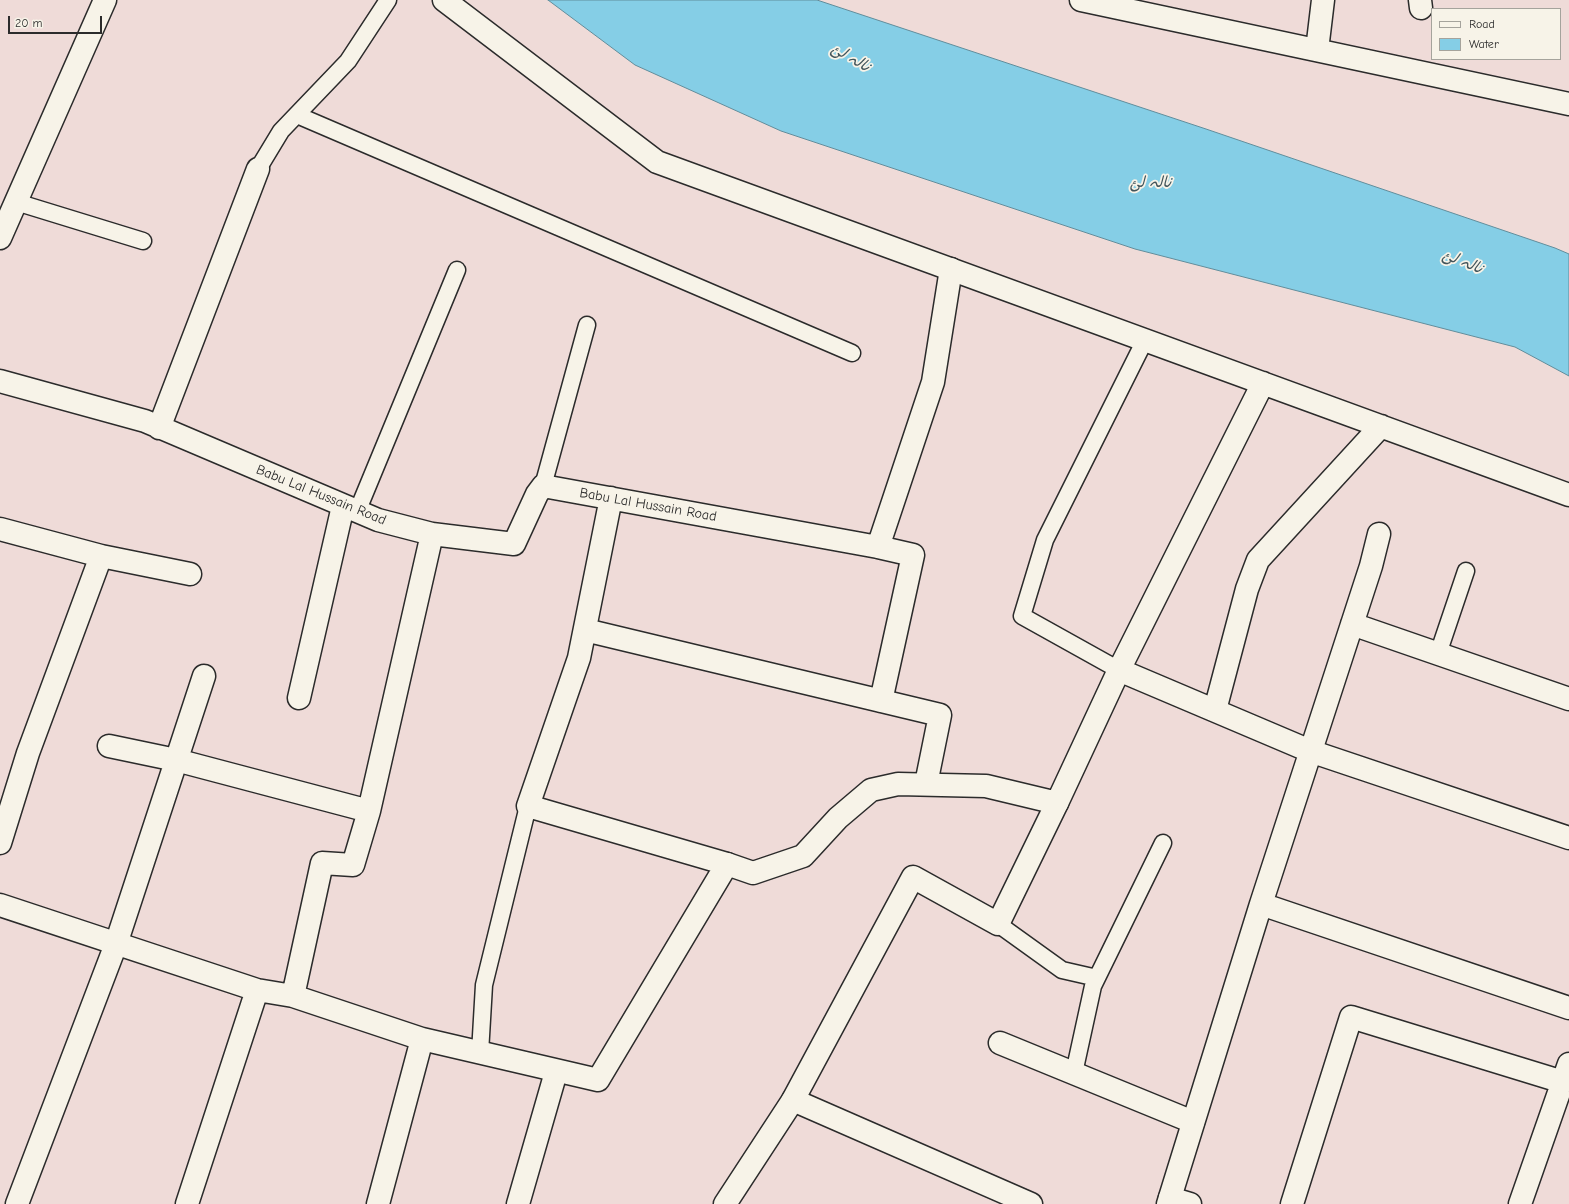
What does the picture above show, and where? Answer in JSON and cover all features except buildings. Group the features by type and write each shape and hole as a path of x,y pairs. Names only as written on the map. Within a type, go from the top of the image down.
{"street":[{"path":"0,238 105,0"},
{"path":"444,0 657,162 1569,495"},
{"path":"1081,0 1569,104"},
{"path":"1317,50 1323,0"},
{"path":"159,428 258,169"},
{"path":"878,547 932,382 951,269"},
{"name":"Babu Lal Hussain Road","path":"0,381 145,422 378,520 432,534 514,544 537,494 543,486 878,547 913,556 881,701"},
{"path":"725,1204 794,1100 913,877 998,924 1057,803 1118,670 1263,383"},
{"path":"1215,710 1247,589 1258,560 1381,426"},
{"path":"611,498 579,658 528,806 727,864 753,873 803,856 838,818 871,790 898,784 986,786 1057,803"},
{"path":"299,698 350,509"},
{"path":"0,529 101,556 190,574"},
{"path":"293,996 322,863 353,865 369,811 432,534"},
{"path":"1176,1202 1193,1122 1261,904 1371,566 1379,534"},
{"path":"0,843 28,753 101,556"},
{"path":"1352,624 1569,700"},
{"path":"585,630 940,715 926,784"},
{"path":"1118,670 1310,751 1569,838"},
{"path":"16,1204 116,944 204,676"},
{"path":"109,746 176,760 369,811"},
{"path":"0,905 257,990 293,996 422,1039 556,1072 598,1080 727,864"},
{"path":"1261,904 1569,1008"},
{"path":"187,1204 257,990"},
{"path":"1292,1204 1351,1017 1566,1073 1520,1204"},
{"path":"378,1204 422,1039"},
{"path":"1000,1043 1193,1122"},
{"path":"518,1204 556,1072"},
{"path":"794,1100 1032,1204"}],"lane":[{"path":"258,169 281,131 348,61 388,0"},
{"path":"297,115 852,353"},
{"path":"16,202 143,241"},
{"path":"350,509 457,270"},
{"path":"543,486 587,325"},
{"path":"1118,670 1022,616 1045,540 1145,340"},
{"path":"1438,654 1466,571"},
{"path":"480,1053 484,985 528,806"},
{"path":"1074,1073 1093,986 1163,843"},
{"path":"998,924 1062,970 1097,978"}],"water":[{"name":"نالہ لئ","path":"548,0 817,0 1206,129 1555,248 1569,254 1569,376 1515,347 1135,249 781,131 635,65"}]}
